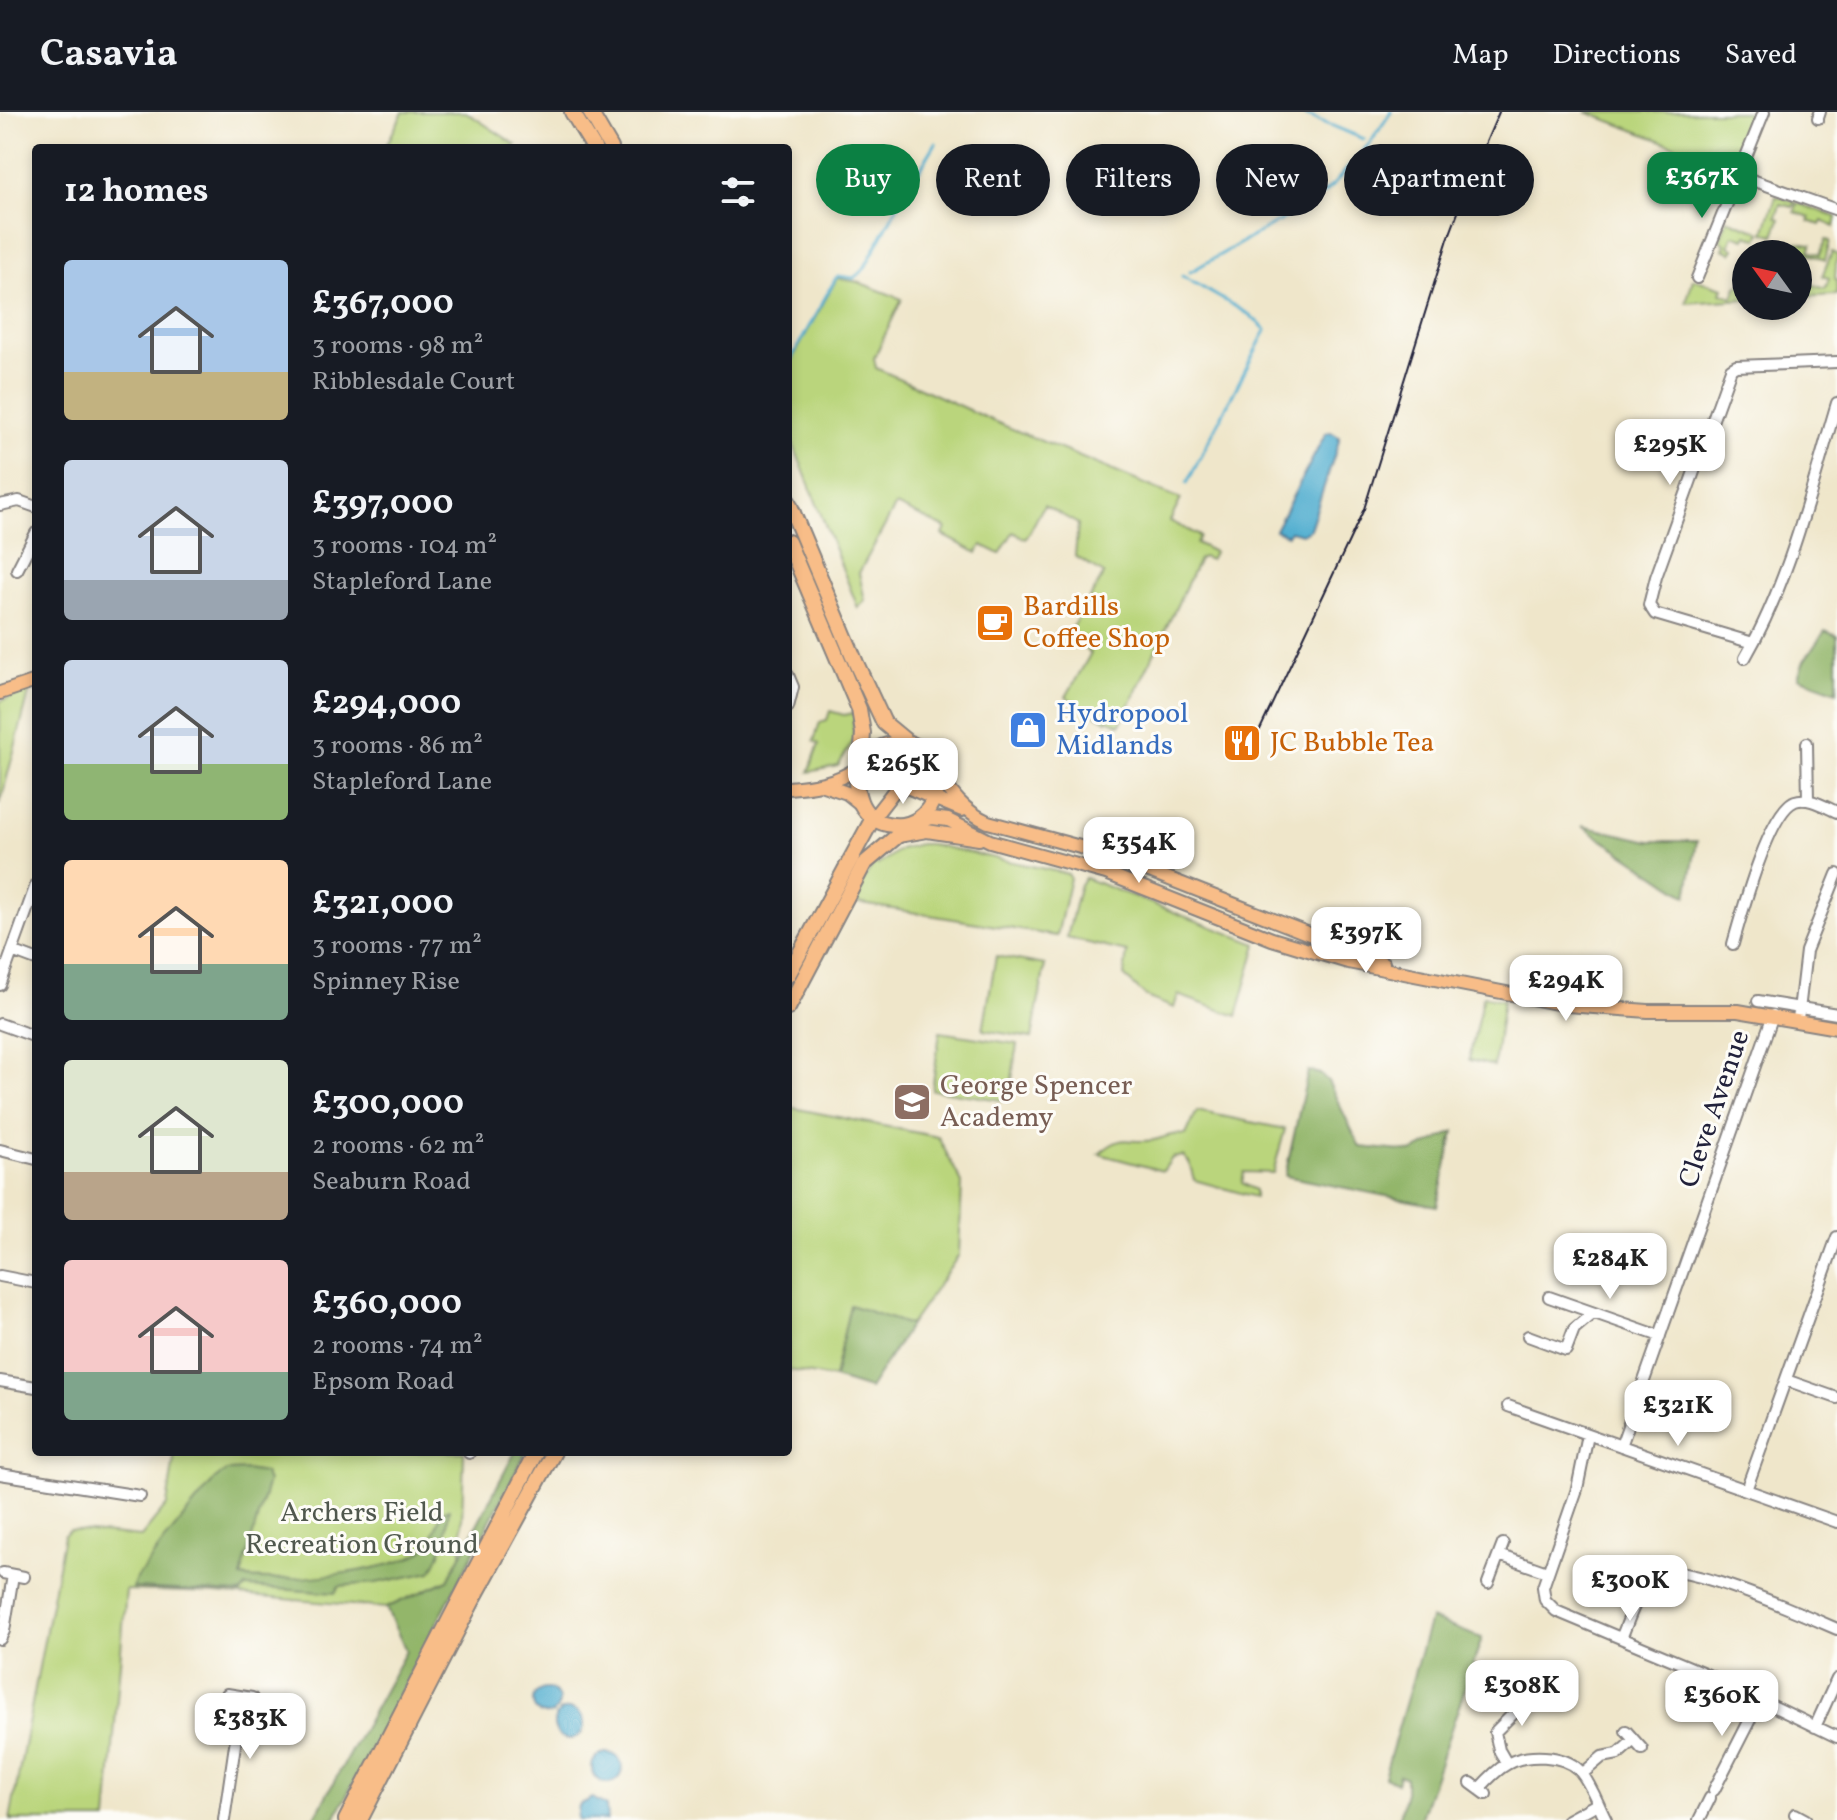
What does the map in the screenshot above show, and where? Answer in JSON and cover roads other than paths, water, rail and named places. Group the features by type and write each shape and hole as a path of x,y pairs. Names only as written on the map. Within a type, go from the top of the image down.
{"highway":[{"path":"572,112 592,144"},
{"path":"590,112 609,144"},
{"path":"792,511 884,723 922,750 936,771 935,797 929,808 864,864 792,1000"},
{"path":"792,551 859,709 863,733 856,783 862,805 873,818 890,825 912,824"},
{"path":"859,765 877,747 907,742"},
{"path":"792,968 873,818"},
{"path":"346,1820 534,1456"},
{"path":"360,1820 474,1598 552,1456"}],"main road":[{"path":"0,693 32,682"},
{"path":"792,788 823,785 845,777 859,765"},
{"path":"936,771 970,814"},
{"path":"823,785 847,793 862,805"},
{"path":"873,818 889,796 900,788 914,788 988,822 1106,854 1413,973"},
{"path":"912,824 932,818 948,820 990,841"},
{"path":"892,838 927,831 990,841 1106,873 1263,935 1324,955 1413,973 1590,1008 1738,1011 1773,1015 1799,1013 1837,1028"}],"street":[{"path":"1697,278 1764,112"},
{"path":"1738,175 1837,210"},
{"path":"1753,643 1655,614 1649,605 1656,577 1731,369 1736,366 1837,362"},
{"path":"1745,658 1777,594 1789,561 1837,403"},
{"path":"0,505 19,501 32,506"},
{"path":"17,570 32,541"},
{"path":"11,553 23,559"},
{"path":"792,683 798,696 792,703"},
{"path":"1807,743 1808,800"},
{"path":"1738,938 1750,885 1772,818 1793,802 1808,800 1837,812"},
{"path":"1799,1013 1806,951 1837,874"},
{"path":"0,985 32,898"},
{"path":"12,951 32,958"},
{"path":"1758,1001 1799,1013 1837,1014"},
{"name":"Cleve Avenue","path":"1621,1446 1773,1015"},
{"path":"0,1024 32,1036"},
{"path":"0,1150 32,1158"},
{"path":"1746,1490 1837,1237"},
{"path":"0,1276 32,1282"},
{"path":"1557,1296 1593,1313 1660,1336"},
{"path":"1528,1336 1566,1350 1574,1329 1593,1313"},
{"path":"1786,1380 1837,1398"},
{"path":"0,1381 32,1386"},
{"path":"1508,1406 1837,1522"},
{"path":"1588,1435 1577,1489 1547,1572 1543,1594 1551,1608 1837,1737"},
{"path":"0,1474 140,1496"},
{"path":"1488,1583 1501,1549 1547,1572"},
{"path":"1621,1638 1647,1581 1655,1574 1670,1570 1770,1601 1837,1629"},
{"path":"0,1639 13,1575"},
{"path":"1815,1727 1837,1679"},
{"path":"1507,1764 1499,1750 1495,1732 1528,1695 1512,1690"},
{"path":"224,1820 247,1697 227,1694"},
{"path":"1694,1819 1712,1794 1760,1700"},
{"path":"1582,1774 1602,1757 1618,1754 1638,1744 1626,1731"},
{"path":"1479,1789 1507,1764 1522,1759 1565,1761 1582,1774 1606,1820"},
{"path":"1713,1765 1724,1770"},
{"path":"1568,1820 1597,1804"}],"water":[{"path":"1331,432 1339,437 1339,441 1310,529 1302,534 1290,531 1287,535 1275,530 1326,433"},
{"path":"546,1689 555,1693 559,1702 555,1711 546,1715 537,1711 533,1702 537,1693"},
{"path":"569,1709 579,1714 584,1724 579,1734 569,1739 559,1734 554,1724 559,1714"},
{"path":"607,1753 618,1757 622,1768 618,1779 607,1783 596,1779 592,1768 596,1757"},
{"path":"593,1798 606,1806 607,1820 577,1820 579,1805"}],"waterway":[{"path":"1298,112 1364,139"},
{"path":"1190,272 1313,202 1333,185 1371,142 1391,112"},
{"path":"792,358 836,278 854,278 864,269 936,143"},
{"path":"1182,276 1250,315 1266,330 1187,483"}],"tram line":[{"path":"1248,755 1364,509 1448,239 1499,112"}],"place":[{"name":"Bardills Coffee Shop","path":"995,623"},
{"name":"Hydropool Midlands","path":"1028,730"},
{"name":"JC Bubble Tea","path":"1242,743"},
{"name":"George Spencer Academy","path":"912,1102"}],"park label":[{"name":"Archers Field Recreation Ground","path":"362,1529"}]}
